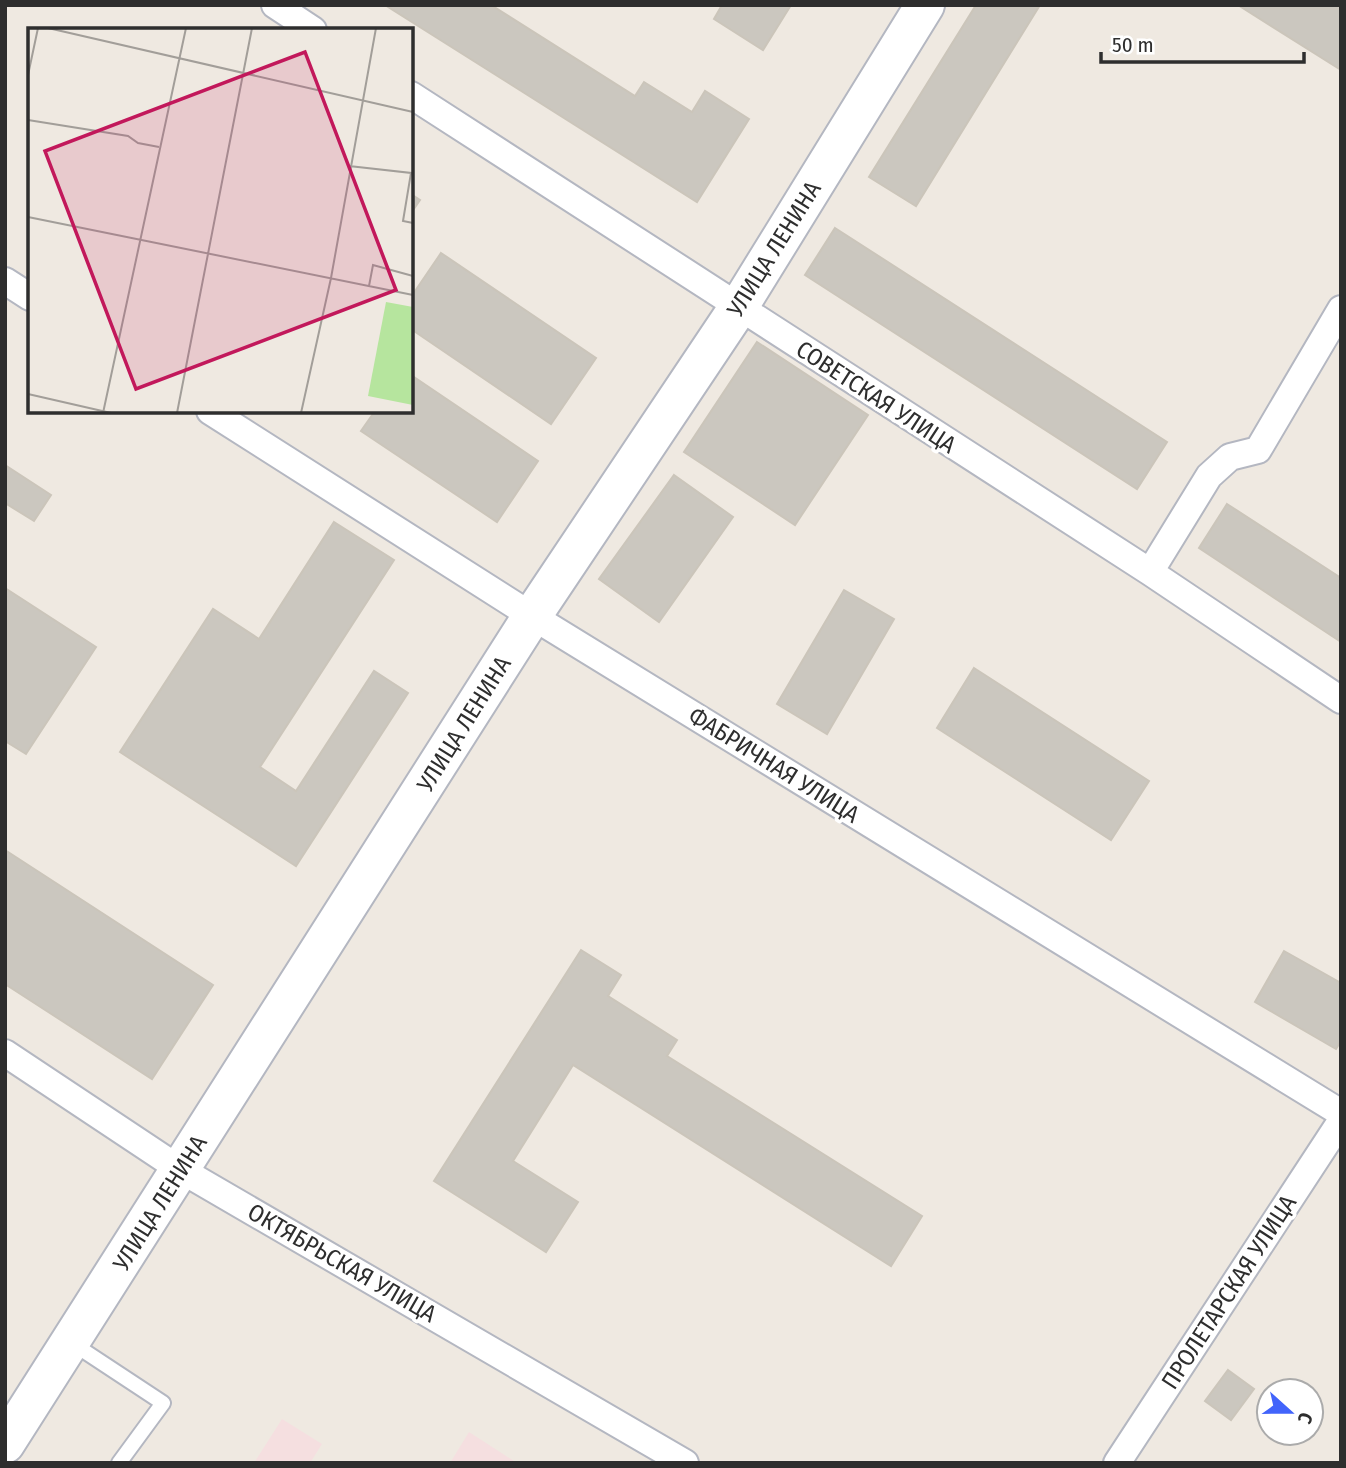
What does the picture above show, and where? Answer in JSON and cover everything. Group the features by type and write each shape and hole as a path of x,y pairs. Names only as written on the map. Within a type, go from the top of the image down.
{"street":[{"path":"275,5 310,28"},
{"name":"УЛИЦА ЛЕНИНА","path":"5,1444 72,1343 532,616 738,308 925,5"},
{"name":"СОВЕТСКАЯ УЛИЦА","path":"413,95 1150,572 1341,700"},
{"path":"5,281 28,296"},
{"path":"1150,572 1209,476 1230,457 1258,450 1341,309"},
{"name":"ФАБРИЧНАЯ УЛИЦА","path":"212,413 532,616 1341,1114"},
{"name":"ОКТЯБРЬСКАЯ УЛИЦА","path":"5,1053 181,1170 685,1463"},
{"name":"ПРОЛЕТАРСКАЯ УЛИЦА","path":"1117,1463 1341,1121"}],"lane":[{"path":"72,1343 163,1403 119,1463"}],"shaded area":[{"path":"282,1419 322,1444 310,1463 254,1463"},
{"path":"469,1432 517,1463 450,1463"}],"building":[{"path":"385,5 491,5 635,96 644,82 692,112 705,91 749,119 697,202"},
{"path":"722,5 791,5 763,50 714,19"},
{"path":"976,5 1040,5 916,206 869,177"},
{"path":"1238,5 1341,5 1341,70"},
{"path":"413,195 420,200 413,210"},
{"path":"835,228 1167,442 1137,489 805,275"},
{"path":"441,253 596,358 551,424 413,330 413,294"},
{"path":"757,342 868,415 795,525 684,452"},
{"path":"413,376 538,461 497,522 361,431 374,413 413,413"},
{"path":"5,465 51,495 34,521 5,503"},
{"path":"674,475 733,517 659,622 599,579"},
{"path":"1227,504 1341,578 1341,642 1199,548"},
{"path":"334,522 394,560 260,767 296,791 374,671 408,693 296,866 120,752 213,609 259,639"},
{"path":"5,588 96,647 26,754 5,741"},
{"path":"844,590 894,619 827,734 777,704"},
{"path":"974,668 1149,781 1111,840 937,728"},
{"path":"5,850 213,985 152,1079 5,984"},
{"path":"581,950 621,975 608,996 677,1040 667,1056 922,1216 891,1266 573,1065 513,1161 578,1202 546,1252 434,1181"},
{"path":"1284,951 1341,983 1341,1041 1336,1049 1255,1002"},
{"path":"1228,1370 1254,1389 1231,1420 1205,1401"}]}
